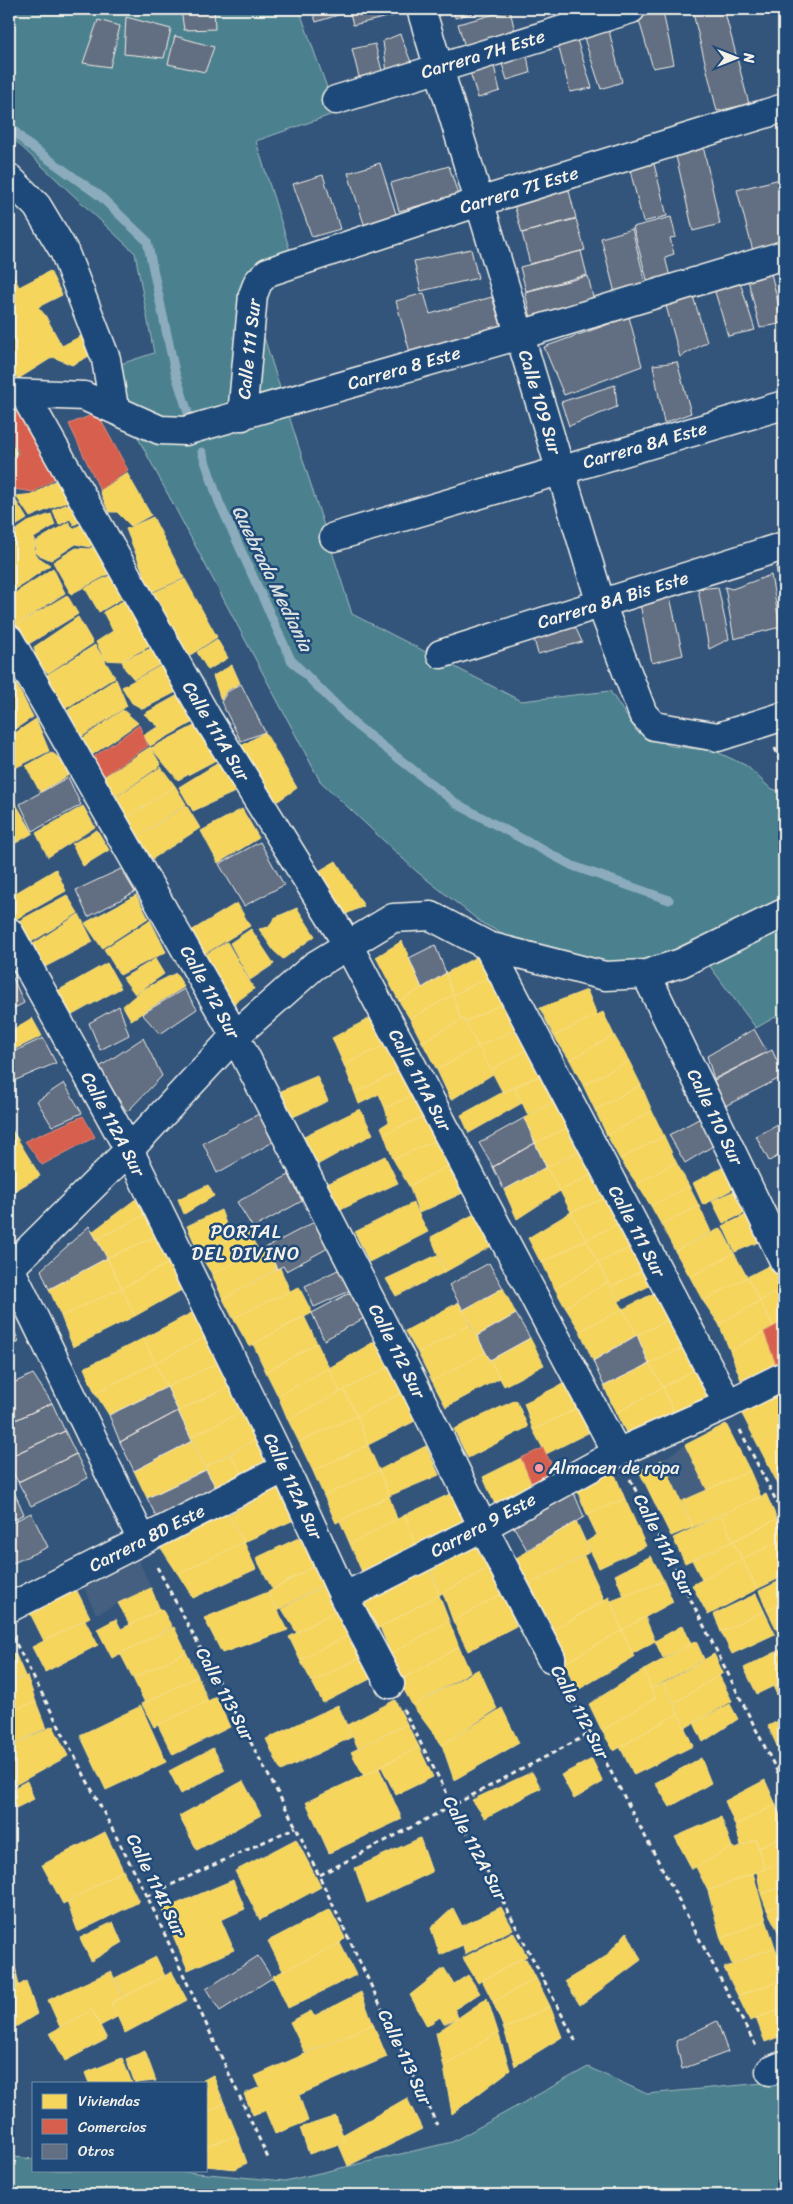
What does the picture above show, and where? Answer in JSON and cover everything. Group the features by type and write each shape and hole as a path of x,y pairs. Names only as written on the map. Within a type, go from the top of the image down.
{"street":[{"name":"Calle 109 Sur","path":"421,9 600,604 643,714 654,726 718,737 784,716"},
{"name":"Carrera 7H Este","path":"336,100 630,9"},
{"name":"Carrera 7I Este","path":"258,282 268,272 479,202 784,108"},
{"path":"9,178 37,206 64,251 106,359 114,408"},
{"name":"Carrera 8 Este","path":"16,393 84,396 160,430 185,431 520,335 784,255"},
{"name":"Calle 111 Sur","path":"242,416 253,295 258,282"},
{"name":"Calle 111A Sur","path":"16,393 206,716 349,946 617,1453"},
{"name":"Carrera 8A Este","path":"334,537 784,405"},
{"name":"Carrera 8A Bis Este","path":"441,654 784,546"},
{"name":"Calle 112 Sur","path":"9,638 235,1036 414,1383 483,1527 551,1658"},
{"path":"142,1540 9,1267 129,1150 235,1036 314,966 393,918 431,916 488,946 605,976 646,974 681,963 784,913"},
{"name":"Calle 112A Sur","path":"9,932 129,1150 285,1468 344,1597 390,1684"},
{"name":"Calle 111 Sur","path":"488,946 728,1404"},
{"name":"Calle 110 Sur","path":"646,974 784,1261"},
{"name":"Carrera 9 Este","path":"344,1597 483,1527 617,1453 728,1404 784,1376"},
{"name":"Carrera 8D Este","path":"9,1608 285,1468"}],"path":[{"path":"728,1404 784,1516"},
{"name":"Calle 111A Sur","path":"617,1453 784,1784"},
{"name":"Calle 113 Sur","path":"142,1540 296,1827 436,2125"},
{"name":"Calle 114I Sur","path":"9,1629 148,1896 268,2158"},
{"name":"Calle 112 Sur","path":"551,1658 777,2068"},
{"name":"Calle 112A Sur","path":"390,1684 576,2042"},
{"path":"320,1875 591,1733"},
{"path":"148,1896 296,1827"}],"shaded area":[{"path":"685,1445 707,1490 682,1501 662,1460"},
{"path":"136,1554 151,1588 96,1614 80,1579"}],"green space":[{"path":"9,9 299,9 336,113 256,141 297,273 249,290 352,614 521,701 610,691 637,732 671,746 715,751 747,766 770,788 784,793 784,1012 756,1028 691,941 644,964 601,961 535,951 482,923 416,871 320,781 102,370 154,353 135,253 9,135"},
{"path":"588,2067 647,2094 784,2081 784,2195 9,2195 9,2132 14,2157 32,2159 32,2172 186,2172 285,2181 452,2142"}],"building: Viviendas":[{"path":"50,271 62,295 38,307 45,315 62,346 81,336 91,355 72,365 53,357 18,379 9,364 9,272 12,272 19,287"},
{"path":"9,439 17,453 9,460"},
{"path":"127,473 151,515 131,526 117,512 109,512 100,491"},
{"path":"65,474 78,497 30,517 16,496 34,494"},
{"path":"9,492 27,519 9,530"},
{"path":"78,500 86,518 74,525 70,519 59,525 53,510"},
{"path":"51,514 55,525 34,538 35,555 50,565 9,594 9,535 28,522"},
{"path":"153,517 184,578 151,592 126,529"},
{"path":"87,521 100,540 89,547 76,544 51,560 37,554 35,542 69,522 73,529"},
{"path":"101,542 118,569 71,594 53,562 76,548 89,549"},
{"path":"53,568 65,593 13,627 9,618 9,597"},
{"path":"115,573 128,595 99,612 85,588"},
{"path":"185,579 217,637 183,660 150,594"},
{"path":"67,595 78,614 22,648 13,627"},
{"path":"130,597 146,622 139,627 150,646 121,661 105,660 96,642 113,631 103,612"},
{"path":"78,617 93,643 48,673 38,664 34,647"},
{"path":"217,639 228,658 208,670 197,652"},
{"path":"95,645 115,677 66,708 47,675"},
{"path":"156,646 165,662 134,679 125,669 122,661"},
{"path":"166,663 180,690 143,709 132,703 122,687"},
{"path":"232,665 240,683 226,691 221,700 213,676"},
{"path":"116,679 127,706 81,737 68,710"},
{"path":"16,684 33,717 9,733 9,688"},
{"path":"180,694 195,721 150,746 143,735 159,727 144,714"},
{"path":"123,710 138,723 82,762 83,738"},
{"path":"36,719 49,751 9,771 9,737"},
{"path":"196,725 216,760 178,780 151,748"},
{"path":"265,732 297,788 278,801 256,781 236,745 243,745"},
{"path":"150,747 161,765 108,802 96,782"},
{"path":"51,752 59,758 70,774 40,792 26,766"},
{"path":"218,763 235,792 193,811 179,787"},
{"path":"161,767 175,786 117,824 105,805"},
{"path":"175,786 186,804 128,843 118,824"},
{"path":"9,795 33,833 9,847"},
{"path":"186,805 200,828 143,865 129,843"},
{"path":"83,806 95,827 48,857 36,833"},
{"path":"242,809 259,838 218,863 201,831"},
{"path":"97,830 109,850 83,866 72,844"},
{"path":"336,861 364,906 337,918 307,878"},
{"path":"56,869 66,891 14,920 9,911 9,897"},
{"path":"67,895 78,913 25,946 13,924"},
{"path":"136,895 148,918 102,948 85,923"},
{"path":"237,903 250,926 204,954 191,931"},
{"path":"297,908 315,936 283,959 274,951 259,929 269,927 274,918"},
{"path":"79,914 93,942 39,970 27,948"},
{"path":"150,920 166,952 120,975 104,949"},
{"path":"251,929 274,964 250,980 230,943"},
{"path":"402,941 422,988 399,1001 376,957"},
{"path":"227,942 254,989 232,1005 205,955"},
{"path":"482,954 490,977 453,995 446,973"},
{"path":"155,959 164,974 135,994 123,978"},
{"path":"107,963 121,988 65,1019 52,994"},
{"path":"176,973 184,987 131,1020 123,1006 142,990"},
{"path":"446,973 453,995 410,1019 399,1001"},
{"path":"496,974 508,1001 465,1022 463,1019 461,1020 453,995"},
{"path":"587,990 597,1015 554,1036 540,1008"},
{"path":"453,995 461,1020 422,1042 410,1019"},
{"path":"508,1001 520,1028 478,1046 465,1022"},
{"path":"603,1012 614,1035 570,1060 554,1036"},
{"path":"376,1015 389,1043 344,1065 332,1038"},
{"path":"32,1018 42,1036 11,1051 9,1047 9,1032"},
{"path":"463,1019 478,1046 437,1070 422,1042"},
{"path":"521,1028 530,1048 491,1070 478,1046"},
{"path":"614,1035 629,1061 583,1085 570,1060"},
{"path":"389,1043 402,1069 355,1093 344,1065"},
{"path":"478,1046 493,1074 451,1100 437,1070"},
{"path":"530,1048 548,1072 503,1093 491,1070"},
{"path":"629,1061 641,1085 595,1110 583,1085"},
{"path":"402,1069 415,1094 385,1108 379,1094 359,1104 355,1093"},
{"path":"546,1073 559,1099 528,1115 514,1086"},
{"path":"317,1076 328,1101 293,1117 281,1091"},
{"path":"641,1085 652,1111 607,1135 595,1110"},
{"path":"514,1086 522,1103 469,1133 461,1115"},
{"path":"415,1094 425,1116 384,1134 381,1127 389,1122 385,1108"},
{"path":"559,1099 573,1125 535,1143 524,1118"},
{"path":"360,1109 373,1134 317,1165 304,1136"},
{"path":"652,1111 664,1136 620,1159 607,1135"},
{"path":"429,1114 441,1138 393,1159 384,1134"},
{"path":"9,1125 40,1176 9,1194"},
{"path":"573,1125 585,1148 546,1167 535,1143"},
{"path":"664,1136 676,1162 637,1184 620,1159"},
{"path":"441,1138 452,1164 409,1186 393,1159"},
{"path":"588,1147 601,1170 560,1191 546,1167"},
{"path":"385,1156 398,1183 340,1210 327,1184"},
{"path":"676,1162 689,1186 651,1206 637,1184"},
{"path":"731,1163 742,1184 703,1205 693,1183"},
{"path":"452,1164 467,1191 419,1213 409,1186"},
{"path":"546,1167 560,1191 517,1219 504,1190"},
{"path":"601,1170 613,1195 571,1212 560,1191"},
{"path":"208,1185 214,1196 184,1214 178,1199"},
{"path":"689,1186 699,1206 661,1224 651,1206"},
{"path":"745,1186 756,1208 723,1223 712,1201"},
{"path":"141,1195 150,1212 96,1240 92,1232"},
{"path":"613,1195 627,1219 586,1240 571,1212"},
{"path":"413,1203 428,1232 369,1262 355,1232"},
{"path":"699,1206 711,1232 675,1251 661,1224"},
{"path":"221,1210 231,1238 200,1255 187,1226"},
{"path":"756,1210 768,1238 735,1252 723,1226"},
{"path":"480,1211 495,1244 445,1272 431,1237"},
{"path":"150,1212 159,1235 107,1258 96,1240"},
{"path":"571,1212 586,1240 541,1263 528,1238"},
{"path":"627,1219 640,1243 598,1263 586,1240"},
{"path":"721,1228 734,1253 690,1277 675,1251"},
{"path":"247,1230 259,1251 212,1274 200,1255"},
{"path":"159,1235 174,1260 122,1288 107,1258"},
{"path":"586,1240 598,1263 555,1289 542,1262"},
{"path":"640,1243 651,1266 611,1287 598,1263"},
{"path":"267,1247 277,1269 223,1299 212,1274"},
{"path":"734,1253 747,1277 703,1301 690,1277"},
{"path":"437,1255 445,1272 396,1296 386,1279"},
{"path":"107,1258 122,1288 61,1316 49,1289"},
{"path":"174,1260 187,1287 135,1316 122,1288"},
{"path":"780,1260 784,1268 784,1288 760,1301 747,1277"},
{"path":"598,1263 608,1282 565,1307 555,1289"},
{"path":"651,1266 657,1282 619,1301 611,1287"},
{"path":"280,1268 290,1291 233,1318 223,1299"},
{"path":"747,1277 760,1301 719,1324 703,1301"},
{"path":"608,1282 623,1309 580,1331 565,1307"},
{"path":"299,1287 312,1313 249,1346 233,1318"},
{"path":"122,1288 135,1316 73,1347 61,1316"},
{"path":"503,1288 516,1314 477,1336 463,1310"},
{"path":"784,1288 784,1322 774,1327 760,1301"},
{"path":"662,1289 678,1315 637,1335 623,1309"},
{"path":"760,1301 774,1327 730,1351 719,1324"},
{"path":"459,1302 470,1325 418,1353 405,1331"},
{"path":"623,1309 637,1335 593,1361 580,1331"},
{"path":"197,1310 209,1335 155,1363 144,1338"},
{"path":"678,1315 692,1343 649,1364 637,1335"},
{"path":"304,1316 317,1343 266,1372 253,1344"},
{"path":"470,1325 486,1352 432,1381 418,1353"},
{"path":"764,1332 776,1364 741,1380 730,1351"},
{"path":"209,1335 220,1362 167,1387 155,1363"},
{"path":"384,1336 397,1363 340,1392 329,1368"},
{"path":"144,1338 155,1363 95,1393 84,1368"},
{"path":"530,1338 544,1365 504,1386 490,1360"},
{"path":"317,1343 329,1368 278,1396 266,1372"},
{"path":"692,1343 703,1365 663,1387 649,1364"},
{"path":"486,1352 500,1378 446,1407 432,1381"},
{"path":"220,1362 230,1386 178,1411 167,1387"},
{"path":"155,1363 167,1387 109,1415 95,1393"},
{"path":"397,1363 407,1390 357,1416 344,1390"},
{"path":"649,1364 663,1387 616,1413 604,1386"},
{"path":"703,1365 714,1393 674,1413 663,1387"},
{"path":"329,1368 340,1392 288,1420 278,1396"},
{"path":"573,1379 585,1404 533,1430 524,1403"},
{"path":"230,1386 247,1409 191,1437 178,1411"},
{"path":"663,1387 674,1413 628,1436 616,1413"},
{"path":"344,1390 357,1416 299,1442 288,1420"},
{"path":"407,1390 417,1420 368,1445 357,1416"},
{"path":"784,1390 784,1483 779,1486 741,1412"},
{"path":"516,1400 528,1427 468,1458 454,1429"},
{"path":"585,1404 596,1429 546,1454 533,1430"},
{"path":"247,1409 258,1438 205,1467 191,1437"},
{"path":"357,1416 368,1445 313,1471 299,1442"},
{"path":"726,1424 750,1471 707,1490 685,1445"},
{"path":"258,1438 273,1465 246,1479 230,1454"},
{"path":"192,1441 206,1470 147,1498 134,1471"},
{"path":"368,1445 379,1470 324,1496 313,1471"},
{"path":"426,1446 439,1475 389,1496 379,1470"},
{"path":"230,1454 246,1479 219,1493 205,1467"},
{"path":"521,1458 534,1489 497,1509 483,1477"},
{"path":"662,1460 693,1527 671,1536 639,1471"},
{"path":"379,1470 389,1496 336,1523 324,1496"},
{"path":"613,1470 625,1499 587,1514 576,1488"},
{"path":"750,1471 761,1497 693,1527 682,1501"},
{"path":"279,1488 294,1520 244,1542 228,1515"},
{"path":"452,1493 465,1525 416,1547 405,1515"},
{"path":"766,1494 777,1519 733,1541 721,1515"},
{"path":"389,1496 397,1519 350,1544 340,1521"},
{"path":"625,1499 646,1546 599,1568 586,1542 597,1535 587,1514"},
{"path":"226,1513 244,1542 178,1574 161,1548"},
{"path":"405,1515 416,1547 362,1572 350,1544"},
{"path":"721,1515 733,1541 685,1563 673,1538"},
{"path":"777,1519 784,1539 742,1559 733,1541"},
{"path":"576,1521 590,1552 523,1588 513,1560"},
{"path":"309,1533 317,1564 273,1590 256,1558"},
{"path":"482,1533 498,1563 439,1595 428,1561"},
{"path":"784,1539 784,1576 757,1589 742,1559"},
{"path":"733,1541 742,1559 702,1580 692,1560"},
{"path":"244,1542 256,1569 193,1598 178,1574"},
{"path":"584,1556 605,1601 550,1632 523,1588"},
{"path":"651,1556 664,1581 624,1596 615,1575"},
{"path":"742,1559 757,1589 708,1615 692,1585"},
{"path":"317,1564 326,1583 278,1610 268,1592"},
{"path":"428,1565 439,1595 377,1629 362,1599"},
{"path":"490,1567 503,1593 453,1621 443,1593"},
{"path":"784,1579 784,1601 767,1610 759,1591"},
{"path":"332,1580 342,1607 297,1633 282,1609"},
{"path":"664,1581 673,1602 622,1630 611,1601"},
{"path":"74,1585 90,1617 44,1641 28,1609"},
{"path":"151,1588 160,1610 130,1625 118,1603"},
{"path":"268,1592 288,1630 222,1653 204,1618"},
{"path":"503,1593 516,1626 468,1651 453,1621"},
{"path":"756,1594 764,1611 721,1632 714,1614"},
{"path":"439,1595 449,1621 391,1654 380,1627"},
{"path":"609,1597 622,1630 565,1663 550,1632"},
{"path":"784,1601 784,1631 779,1634 767,1610"},
{"path":"342,1607 355,1632 300,1660 289,1637"},
{"path":"162,1609 172,1627 112,1658 97,1629 116,1619 121,1629"},
{"path":"764,1611 775,1634 732,1654 721,1632"},
{"path":"645,1617 655,1641 632,1654 622,1630"},
{"path":"85,1620 98,1645 45,1672 32,1647"},
{"path":"449,1621 459,1647 399,1681 391,1654"},
{"path":"683,1625 691,1644 663,1658 655,1641"},
{"path":"174,1627 186,1652 133,1678 120,1653"},
{"path":"622,1630 634,1657 576,1691 565,1663"},
{"path":"351,1634 363,1656 312,1682 300,1660"},
{"path":"696,1641 704,1659 651,1689 644,1670"},
{"path":"459,1647 470,1672 413,1706 399,1681"},
{"path":"784,1648 784,1681 757,1694 744,1668"},
{"path":"186,1652 198,1676 145,1703 133,1678"},
{"path":"15,1653 25,1676 9,1683 9,1654"},
{"path":"367,1654 378,1675 323,1703 312,1682"},
{"path":"714,1654 723,1673 674,1703 664,1683"},
{"path":"479,1669 497,1709 442,1745 413,1706"},
{"path":"644,1670 655,1698 602,1731 589,1704"},
{"path":"719,1675 732,1701 685,1728 674,1703"},
{"path":"27,1676 36,1702 9,1711 9,1683"},
{"path":"198,1676 208,1701 154,1727 142,1704"},
{"path":"784,1681 784,1710 773,1686"},
{"path":"664,1683 678,1713 614,1751 602,1731 655,1698 651,1689"},
{"path":"216,1697 230,1727 173,1755 158,1725"},
{"path":"395,1700 407,1724 358,1748 347,1725"},
{"path":"36,1702 46,1728 9,1747 9,1711"},
{"path":"730,1704 738,1719 703,1742 694,1723"},
{"path":"338,1705 352,1737 281,1771 266,1739"},
{"path":"141,1706 166,1762 106,1790 80,1735"},
{"path":"502,1708 519,1743 454,1780 442,1745"},
{"path":"678,1713 693,1746 634,1775 620,1747"},
{"path":"784,1718 784,1761 768,1726"},
{"path":"407,1724 419,1747 364,1776 351,1752"},
{"path":"53,1726 68,1756 13,1786 9,1776 9,1758 15,1754 12,1746"},
{"path":"419,1747 433,1777 396,1795 381,1766"},
{"path":"213,1748 225,1770 181,1794 169,1771"},
{"path":"701,1758 711,1783 670,1807 655,1783"},
{"path":"592,1759 603,1782 574,1799 561,1775"},
{"path":"379,1768 402,1819 329,1853 306,1802"},
{"path":"532,1772 541,1788 485,1818 472,1800"},
{"path":"765,1780 776,1805 735,1825 725,1801"},
{"path":"27,1781 34,1799 16,1808 10,1790"},
{"path":"243,1781 261,1815 197,1850 179,1816"},
{"path":"776,1805 784,1826 784,1835 758,1848 756,1839 741,1846 735,1825"},
{"path":"721,1817 732,1847 692,1869 675,1837"},
{"path":"105,1832 123,1870 63,1904 42,1865"},
{"path":"784,1835 784,1860 765,1869 758,1848"},
{"path":"420,1838 432,1872 367,1903 355,1868"},
{"path":"296,1839 321,1887 260,1920 235,1871"},
{"path":"756,1839 765,1869 708,1891 696,1867 732,1847 736,1849"},
{"path":"784,1860 784,1886 761,1894 757,1872"},
{"path":"123,1870 139,1902 78,1932 67,1902"},
{"path":"753,1873 766,1920 721,1939 708,1891"},
{"path":"233,1880 245,1909 221,1920 234,1950 188,1970 162,1910"},
{"path":"784,1886 784,1903 767,1910 761,1894"},
{"path":"784,1903 784,1926 777,1929 767,1910"},
{"path":"501,1907 513,1929 465,1954 463,1945 440,1955 431,1928 453,1908 462,1926"},
{"path":"330,1909 345,1938 340,1943 283,1971 268,1941"},
{"path":"766,1920 775,1947 732,1964 721,1939"},
{"path":"113,1922 122,1943 91,1961 80,1938"},
{"path":"784,1926 784,1949 777,1929"},
{"path":"513,1932 527,1956 478,1983 463,1958"},
{"path":"627,1932 641,1960 580,2005 565,1981 605,1957"},
{"path":"340,1943 356,1975 288,2008 273,1976"},
{"path":"775,1947 784,1968 784,1979 738,1996 724,1968"},
{"path":"13,1956 19,1986 9,1992 9,1958"},
{"path":"156,1957 165,1976 124,1997 115,1978"},
{"path":"522,1959 526,1959 536,1978 493,2002 482,1980"},
{"path":"444,1968 454,1984 468,1975 480,1993 455,2009 458,2018 444,2024 440,2017 427,2026 410,1995"},
{"path":"111,1971 123,1997 111,2003 117,2017 100,2026 92,2010 60,2027 48,2000"},
{"path":"172,1972 187,2000 125,2033 111,2003"},
{"path":"536,1978 550,2006 504,2029 493,2002"},
{"path":"784,1979 784,2008 750,2021 738,1996"},
{"path":"26,1981 37,2014 9,2031 9,1992"},
{"path":"361,1992 373,2024 305,2053 290,2022 311,2011 314,2016"},
{"path":"487,1998 498,2032 444,2067 436,2033"},
{"path":"550,2006 562,2037 515,2066 504,2029"},
{"path":"784,2008 784,2035 765,2042 756,2018"},
{"path":"92,2010 107,2039 65,2061 50,2033"},
{"path":"373,2024 387,2057 299,2095 308,2121 275,2134 265,2110 253,2115 244,2094 260,2087 255,2076"},
{"path":"498,2032 510,2070 452,2114 444,2067"},
{"path":"145,2051 156,2081 135,2082 126,2059"},
{"path":"122,2058 132,2082 89,2082 85,2073"},
{"path":"213,2075 224,2103 208,2113 208,2082 200,2082"},
{"path":"407,2098 422,2129 348,2166 339,2145 345,2142 342,2135"},
{"path":"224,2103 237,2135 208,2146 208,2113"},
{"path":"336,2116 345,2142 309,2154 300,2128"},
{"path":"237,2135 247,2163 235,2169 208,2166 208,2146"}],"building: Comercios":[{"path":"19,404 63,473 34,492 13,489 9,481 9,461 19,453 9,436 9,405"},
{"path":"97,413 128,470 100,490 69,424"},
{"path":"139,725 148,746 93,783 92,758"},
{"path":"83,1116 95,1137 42,1165 25,1141"},
{"path":"781,1323 784,1328 784,1360 776,1364 764,1332"},
{"name":"Almacen de ropa","path":"543,1448 559,1478 534,1489 521,1458"}],"building: Otros":[{"path":"181,9 214,9 215,29 184,30"},
{"path":"312,9 339,9 341,14 316,22"},
{"path":"349,9 404,9 405,13 353,25"},
{"path":"454,9 486,9 455,18"},
{"path":"692,9 724,9 749,104 717,111"},
{"path":"510,10 516,36 465,47 458,24"},
{"path":"663,12 674,64 653,68 638,17"},
{"path":"126,17 171,29 164,58 124,54"},
{"path":"98,20 120,26 110,67 83,63"},
{"path":"608,27 622,82 601,89 583,35"},
{"path":"400,34 411,62 387,73 383,41"},
{"path":"175,36 214,47 205,72 168,64"},
{"path":"577,40 592,88 570,92 558,44"},
{"path":"375,44 382,71 359,77 352,49"},
{"path":"527,55 530,73 507,80 502,64"},
{"path":"494,66 500,91 478,98 470,72"},
{"path":"702,141 720,224 693,231 674,147"},
{"path":"652,156 667,216 643,222 628,162"},
{"path":"380,163 397,217 365,227 348,173"},
{"path":"449,166 458,195 399,211 391,183"},
{"path":"323,175 340,229 312,237 293,184"},
{"path":"784,178 784,243 753,251 737,190"},
{"path":"568,187 576,218 522,233 513,201"},
{"path":"671,217 676,237 670,238 674,254 665,257 671,281 649,287 633,227"},
{"path":"576,219 585,250 530,264 522,233"},
{"path":"632,229 647,289 616,297 601,238"},
{"path":"471,249 478,278 421,291 414,261"},
{"path":"581,251 587,275 526,291 520,267"},
{"path":"769,265 783,323 760,328 746,272"},
{"path":"588,276 595,306 532,322 525,292"},
{"path":"739,279 755,330 728,336 713,285"},
{"path":"424,293 430,314 492,297 502,329 411,356 396,301"},
{"path":"692,293 707,342 680,357 665,302"},
{"path":"629,317 642,366 564,395 544,347"},
{"path":"677,362 691,413 664,423 653,365"},
{"path":"615,385 617,407 569,426 561,402"},
{"path":"784,565 784,609 776,567"},
{"path":"771,575 780,627 734,639 725,587 732,589"},
{"path":"718,587 729,639 709,649 698,589"},
{"path":"670,597 683,655 652,663 640,604"},
{"path":"574,624 582,642 538,654 532,632"},
{"path":"241,684 265,732 241,741 221,702 227,692"},
{"path":"68,777 81,805 33,831 20,804"},
{"path":"260,842 284,885 244,906 219,864"},
{"path":"121,869 135,892 88,917 76,890"},
{"path":"435,945 446,973 422,988 409,958"},
{"path":"13,978 24,1003 9,1011 9,981"},
{"path":"184,989 197,1009 160,1034 142,1014"},
{"path":"119,1006 129,1035 100,1050 89,1023"},
{"path":"754,1029 767,1052 714,1079 707,1056"},
{"path":"43,1038 56,1063 9,1083 9,1054"},
{"path":"143,1038 162,1076 127,1112 98,1068"},
{"path":"772,1050 784,1076 725,1106 714,1080"},
{"path":"64,1083 82,1113 52,1126 37,1101"},
{"path":"259,1114 273,1142 217,1173 203,1143"},
{"path":"708,1114 721,1141 685,1163 669,1135"},
{"path":"524,1118 535,1143 493,1167 479,1143"},
{"path":"784,1122 784,1153 769,1161 756,1136"},
{"path":"535,1143 546,1167 504,1190 493,1167"},
{"path":"289,1175 302,1201 253,1228 237,1202"},
{"path":"318,1220 330,1247 286,1271 283,1266 277,1269 267,1247"},
{"path":"89,1226 107,1258 49,1289 41,1270"},
{"path":"489,1263 503,1288 463,1310 449,1285"},
{"path":"344,1267 356,1288 314,1307 305,1286"},
{"path":"355,1290 368,1316 324,1340 312,1313"},
{"path":"516,1314 530,1338 490,1360 477,1336"},
{"path":"9,1318 19,1342 9,1347"},
{"path":"637,1335 649,1364 604,1386 593,1361"},
{"path":"33,1374 52,1403 9,1423 9,1385"},
{"path":"167,1387 178,1411 120,1442 109,1415"},
{"path":"52,1403 65,1431 9,1457 9,1423"},
{"path":"178,1411 192,1441 134,1471 120,1442"},
{"path":"65,1431 76,1454 18,1482 9,1465 9,1457"},
{"path":"76,1454 88,1478 31,1506 18,1482"},
{"path":"206,1470 219,1493 159,1522 147,1498"},
{"path":"11,1485 24,1514 9,1522 9,1486"},
{"path":"571,1486 584,1517 527,1550 510,1520"},
{"path":"31,1513 48,1547 9,1565 9,1524"},
{"path":"258,1956 272,1978 220,2011 206,1989"},
{"path":"717,2021 728,2052 682,2069 676,2041"}],"waterway":[{"name":"Quebrada Mediania","path":"9,125 26,143 100,196 147,241 175,372 188,413"},
{"name":"Quebrada Mediania","path":"202,452 219,502 291,660 357,726 457,804 573,866 669,900"}],"place":[{"name":"Almacen de ropa","path":"539,1468"}],"district":[{"name":"PORTAL DEL DIVINO","path":"246,1242"}]}
